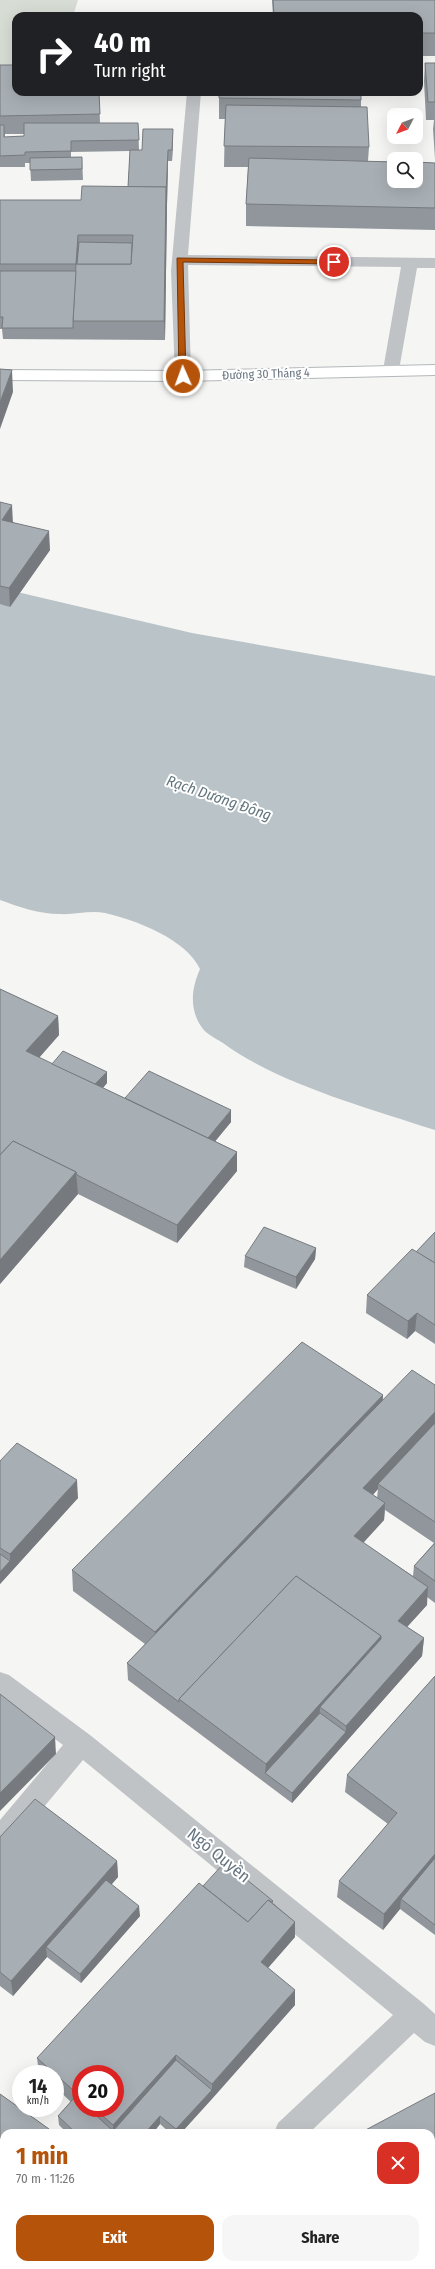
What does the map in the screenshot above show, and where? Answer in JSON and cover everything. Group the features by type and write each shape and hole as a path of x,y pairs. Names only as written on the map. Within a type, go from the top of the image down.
{"main road":[{"name":"Đường 30 Tháng 4","path":"0,375 183,376 435,370"}],"street":[{"path":"183,376 180,260 194,96"},
{"path":"180,260 435,263"},
{"path":"391,370 410,263"},
{"name":"Ngô Quyền","path":"0,1683 81,1743 435,2032"},
{"path":"0,1840 81,1743"},
{"path":"292,2129 414,2014"}],"shaded area":[{"path":"0,0 78,0 74,12 12,12 12,71 0,78"}],"water":[{"name":"Rạch Dương Đông","path":"0,588 192,633 435,676 435,1130 353,1104 297,1083 245,1058 210,1035 203,1029 195,1015 193,992 200,969 193,958 184,949 159,932 131,920 105,913 94,912 52,914 22,908 0,900"}],"building":[{"path":"273,0 435,0 435,33 423,33 423,12 274,12"},
{"path":"425,63 435,63 435,102 428,102"},
{"path":"0,65 12,65 12,96 99,96 100,114 0,116"},
{"path":"219,96 361,96 361,100 219,98"},
{"path":"226,105 367,107 369,147 224,146"},
{"path":"24,123 138,123 139,140 71,141 71,151 25,152 25,155 0,156 0,125 4,125 4,137 24,136"},
{"path":"143,129 173,129 172,150 168,150 166,194 166,187 128,187 130,150 142,150"},
{"path":"82,157 82,169 30,170 30,158"},
{"path":"249,158 387,162 387,188 423,188 423,162 435,163 435,208 246,204"},
{"path":"82,186 166,187 164,321 73,321 76,264 0,264 0,200 81,200","holes":["78,235 133,235 131,264 76,264"]},
{"path":"79,242 132,243 131,264 77,264"},
{"path":"0,271 76,271 73,328 2,328 3,317 0,317"},
{"path":"0,369 12,370 0,402"},
{"path":"0,502 12,505 2,520 49,531 9,588 0,586"},
{"path":"0,989 58,1016 26,1051 237,1152 177,1225 13,1141 0,1155"},
{"path":"63,1051 107,1072 95,1084 52,1064"},
{"path":"149,1071 231,1110 208,1138 125,1098"},
{"path":"13,1141 76,1172 0,1260 0,1155"},
{"path":"264,1227 316,1248 296,1277 245,1256"},
{"path":"435,1232 435,1263 416,1252"},
{"path":"412,1249 435,1263 435,1325 417,1313 408,1321 367,1295"},
{"path":"302,1342 383,1395 155,1632 72,1570"},
{"path":"412,1370 435,1385 435,1412 363,1488 385,1503 354,1536 428,1587 398,1621 424,1638 346,1726 320,1707 381,1639 381,1636 296,1576 179,1699 179,1702 127,1663"},
{"path":"435,1423 435,1522 378,1484"},
{"path":"17,1443 77,1480 10,1554 0,1548 0,1461"},
{"path":"435,1543 435,1581 414,1566"},
{"path":"0,1554 10,1561 0,1572"},
{"path":"296,1576 381,1636 266,1764 179,1699"},
{"path":"435,1676 435,1854 384,1914 339,1881 397,1813 347,1775"},
{"path":"0,1694 55,1737 0,1793"},
{"path":"320,1713 346,1732 292,1793 265,1773"},
{"path":"35,1799 117,1861 11,1981 0,1972 0,1837"},
{"path":"435,1858 435,1925 401,1899"},
{"path":"225,1862 273,1901 268,1900 248,1922 203,1886"},
{"path":"106,1880 139,1906 80,1974 46,1947"},
{"path":"199,1883 248,1922 268,1900 295,1922 261,1962 295,1990 212,2084 176,2055 124,2113 124,2065 72,2065 72,2089 64,2082 64,2065 45,2065 37,2058"},
{"path":"176,2060 212,2090 176,2129 160,2116 149,2129 115,2129"},
{"path":"435,2093 435,2129 368,2129"},
{"path":"0,2094 12,2103 12,2117 32,2117 49,2129 0,2129"},
{"path":"72,2100 72,2117 98,2117 111,2129 72,2129 59,2117 64,2117 64,2109"},
{"path":"104,2117 120,2117 113,2125"}],"route":[{"path":"183,376 179,271 180,260 334,262"}]}
